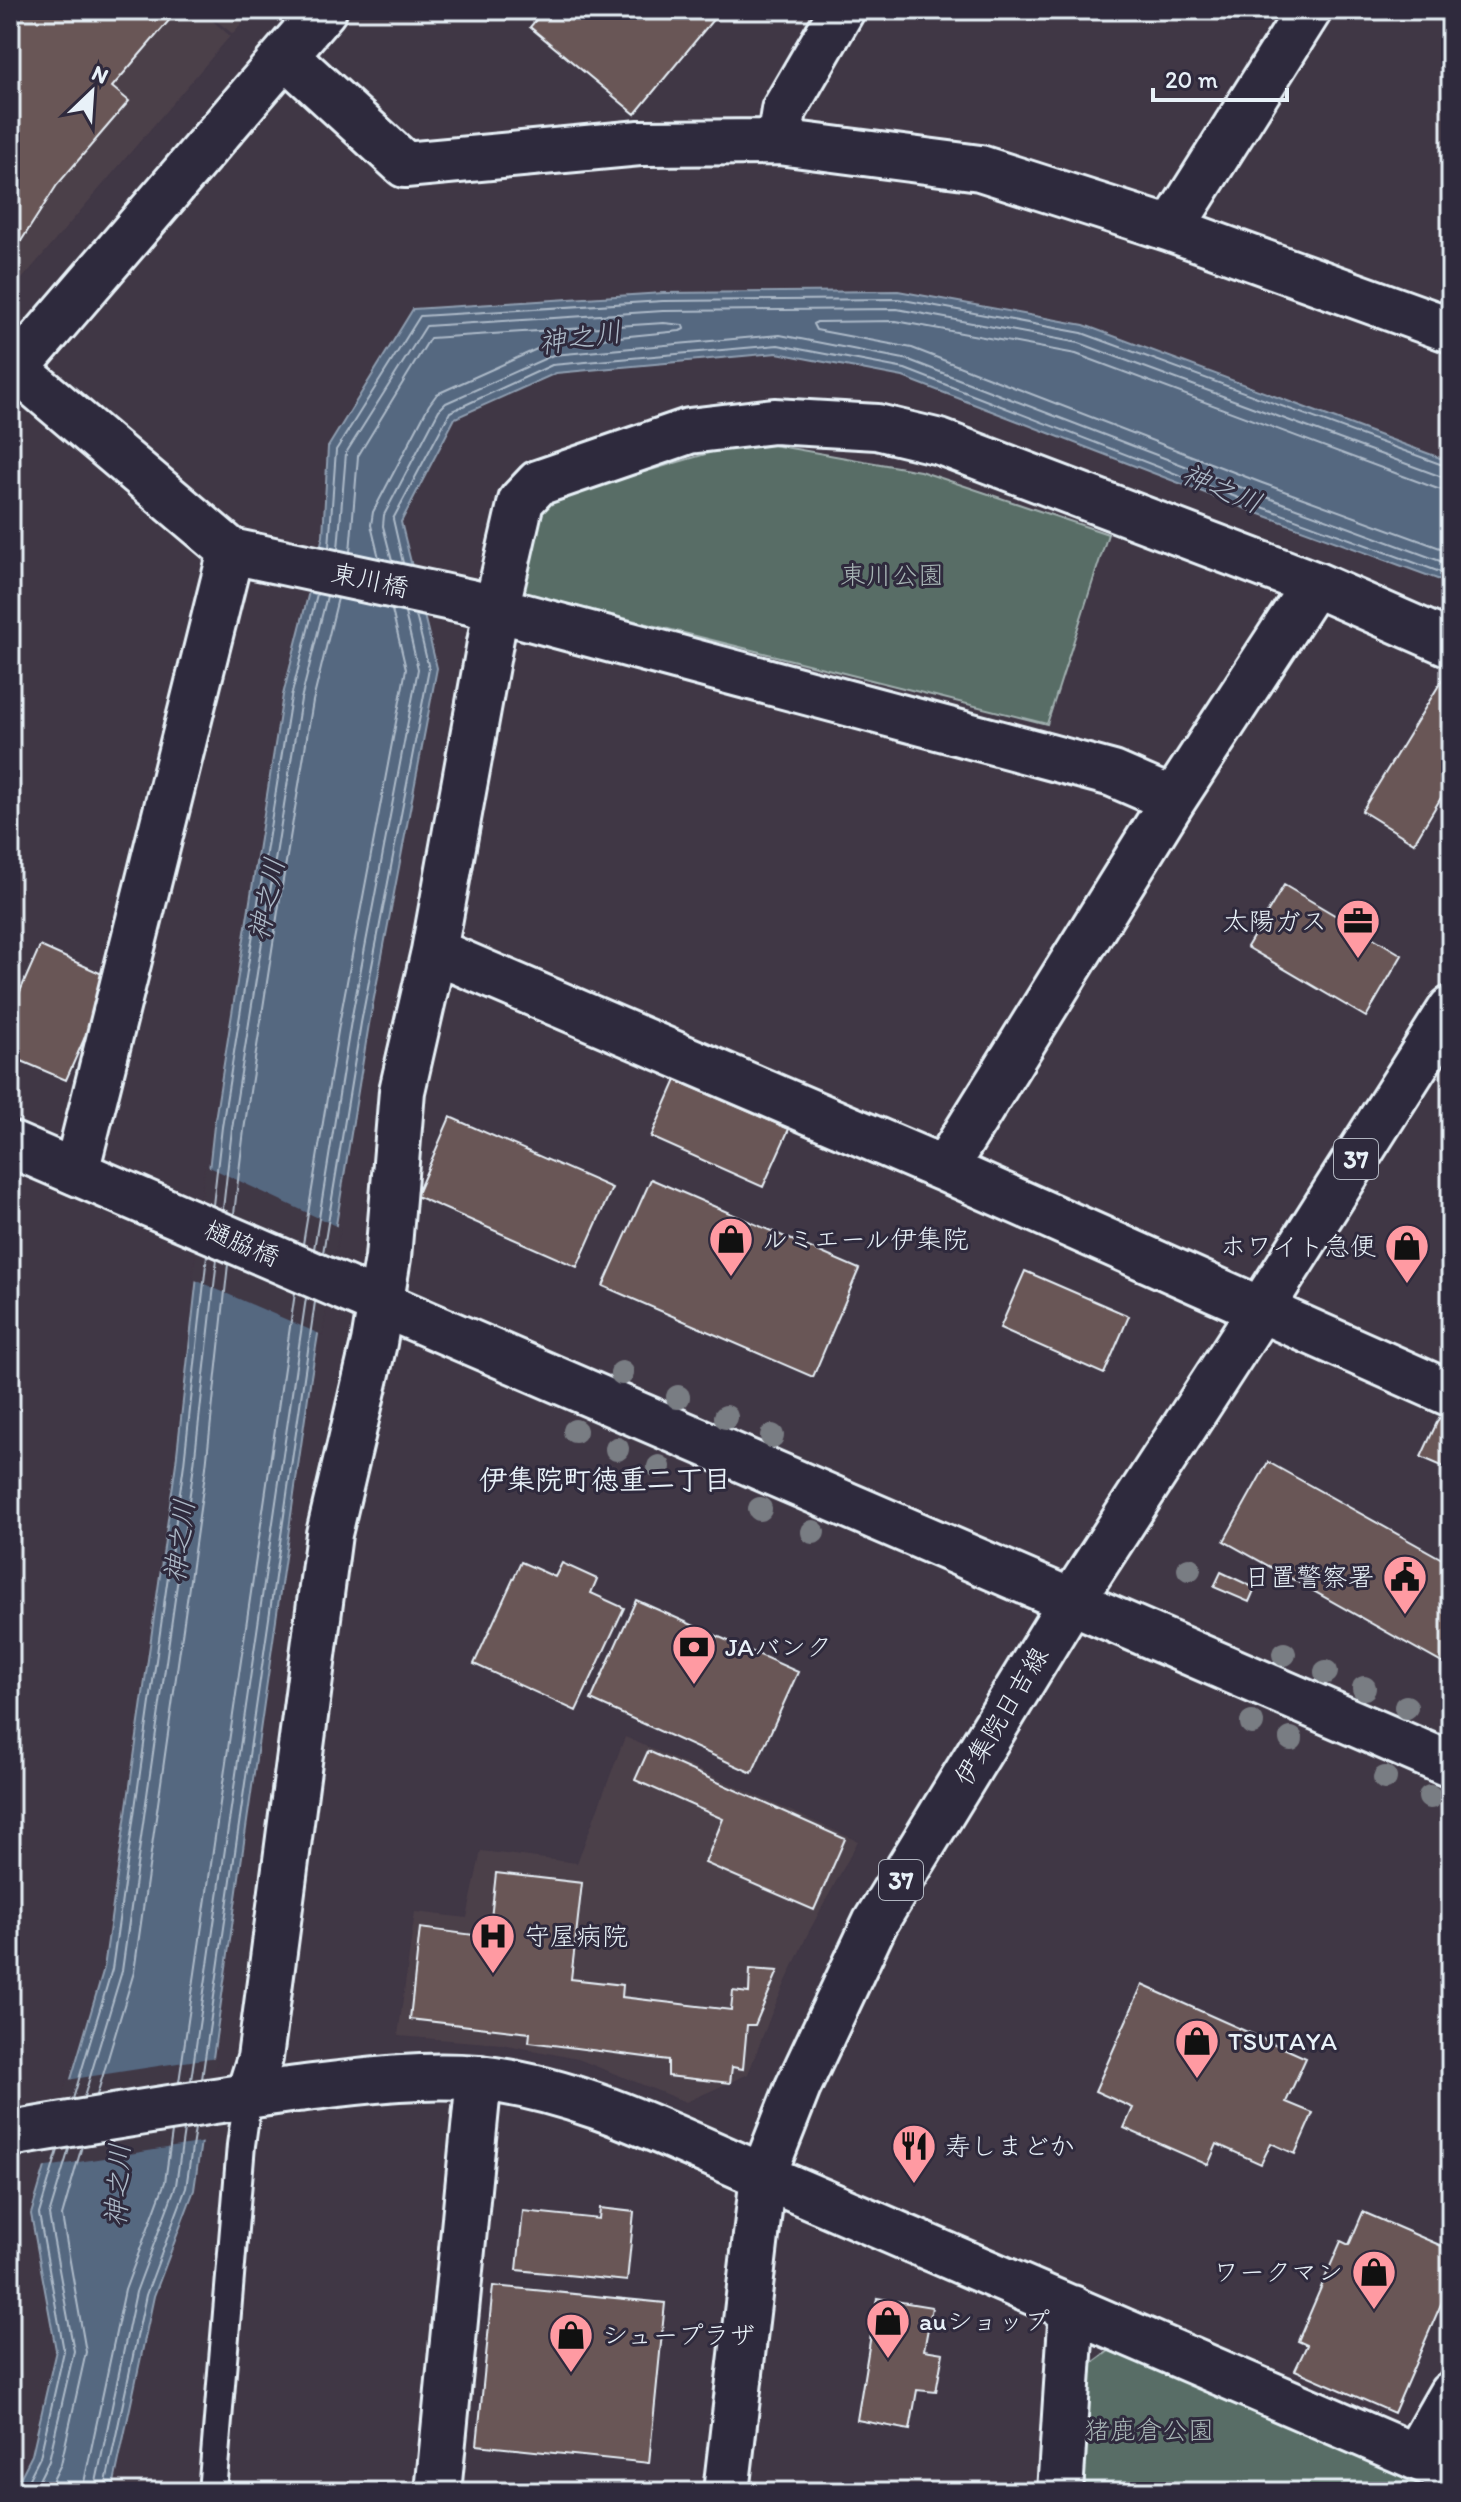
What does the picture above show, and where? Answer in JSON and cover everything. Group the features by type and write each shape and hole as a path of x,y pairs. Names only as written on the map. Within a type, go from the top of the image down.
{"street":[{"path":"76,1172 250,555 13,372 324,10"},
{"path":"779,142 784,110 842,10"},
{"path":"1171,229 1309,10"},
{"path":"286,56 405,165 640,143 779,142 980,168 1171,229 1451,330"},
{"path":"239,2097 260,2058 329,1534 374,1343 366,1296 388,1258 402,1091 434,951 483,606 521,501 538,483 689,431 774,421 877,427 940,442 1314,584 1451,644"},
{"name":"東川橋","path":"250,555 483,606 1113,774 1173,800"},
{"path":"944,1169 1173,800 1314,584"},
{"path":"434,951 944,1169 1451,1394"},
{"name":"伊集院日吉線","path":"726,2492 763,2176 798,2087 875,1923 1071,1602 1451,1009"},
{"name":"樋脇橋","path":"10,1144 1451,1765"},
{"path":"10,2134 239,2097 419,2076 479,2078 545,2091 605,2109 1433,2465 1451,2394"},
{"path":"438,2492 479,2078"},
{"path":"1060,2492 1072,2308"}],"lane":[{"path":"212,2492 241,2145 239,2097"}],"shaded area":[{"path":"10,10 200,10 230,36 10,293"},
{"path":"203,10 253,10 233,34"},
{"path":"625,1737 858,1841 807,1935 748,2074 686,2102 578,2059 503,2044 398,2036 415,1912 467,1918 481,1851 577,1863"}],"green space":[{"name":"東川公園","path":"750,441 920,471 1108,534 1047,724 516,591 538,515 548,500"},
{"name":"猪鹿倉公園","path":"1113,2348 1439,2492 1080,2492 1091,2364"}],"water":[{"name":"神之川","path":"898,291 1084,325 1451,462 1451,584 903,377 777,353 556,373 455,418 401,522 437,668 369,1024 310,1383 194,2190 154,2296 112,2492 13,2492 32,2455 56,2350 31,2214 104,1968 176,1463 214,1126 283,695 323,536 328,447 413,309 663,293"}],"pier":[{"path":"205,1165 340,1228 322,1335 193,1279"},
{"path":"217,2057 205,2142 40,2168 67,2080"}],"building":[{"path":"10,10 178,10 112,87 129,101 57,185 14,252 10,247"},
{"path":"544,10 721,10 635,114 530,27"},
{"path":"1447,672 1451,675 1451,781 1414,843 1362,811"},
{"path":"1284,885 1402,955 1366,1017 1247,947"},
{"path":"40,946 111,978 66,1080 10,1056 10,1014"},
{"path":"676,1080 789,1129 763,1187 651,1137"},
{"path":"450,1117 612,1188 577,1267 416,1196"},
{"name":"ルミエール伊集院","path":"651,1179 859,1269 813,1377 603,1286"},
{"path":"1025,1271 1129,1316 1104,1374 1000,1328"},
{"path":"1439,1418 1451,1423 1451,1470 1421,1457"},
{"name":"日置警察署","path":"1268,1462 1451,1564 1451,1668 1224,1541"},
{"path":"521,1562 555,1577 562,1563 597,1579 591,1593 624,1608 576,1711 474,1664"},
{"path":"1221,1572 1255,1588 1249,1602 1214,1587"},
{"name":"JAバンク","path":"636,1600 798,1672 752,1773 591,1700"},
{"path":"648,1751 845,1839 814,1910 705,1863 723,1819 635,1780"},
{"name":"守屋病院","path":"496,1873 582,1883 571,1979 623,1985 622,1997 731,2010 733,1991 749,1993 750,1969 778,1971 755,2025 747,2025 743,2069 732,2067 730,2083 668,2076 668,2060 529,2042 530,2033 410,2019 420,1928 489,1937"},
{"path":"1142,1985 1306,2058 1286,2102 1313,2113 1295,2154 1271,2143 1261,2164 1217,2144 1208,2165 1124,2128 1133,2108 1095,2091"},
{"path":"600,2208 634,2212 627,2281 517,2270 523,2211 599,2219"},
{"name":"ワークマン","path":"1363,2212 1451,2250 1451,2281 1394,2413 1295,2370 1307,2345 1298,2341 1341,2241 1349,2245"},
{"name":"シュープラザ","path":"493,2286 665,2303 649,2463 477,2445"},
{"path":"877,2298 932,2307 924,2350 943,2353 936,2392 917,2390 910,2430 857,2420"}],"place":[{"name":"太陽ガス","path":"1358,960"},
{"name":"ルミエール伊集院","path":"731,1278"},
{"name":"ホワイト急便","path":"1407,1285"},
{"name":"日置警察署","path":"1405,1616"},
{"name":"JAバンク","path":"694,1686"},
{"name":"守屋病院","path":"493,1975"},
{"name":"TSUTAYA","path":"1197,2080"},
{"name":"寿しまどか","path":"914,2185"},
{"name":"ワークマン","path":"1374,2311"},
{"name":"auショップ","path":"888,2360"},
{"name":"シュープラザ","path":"571,2374"}],"district":[{"name":"伊集院町徳重二丁目","path":"605,1479"}]}
